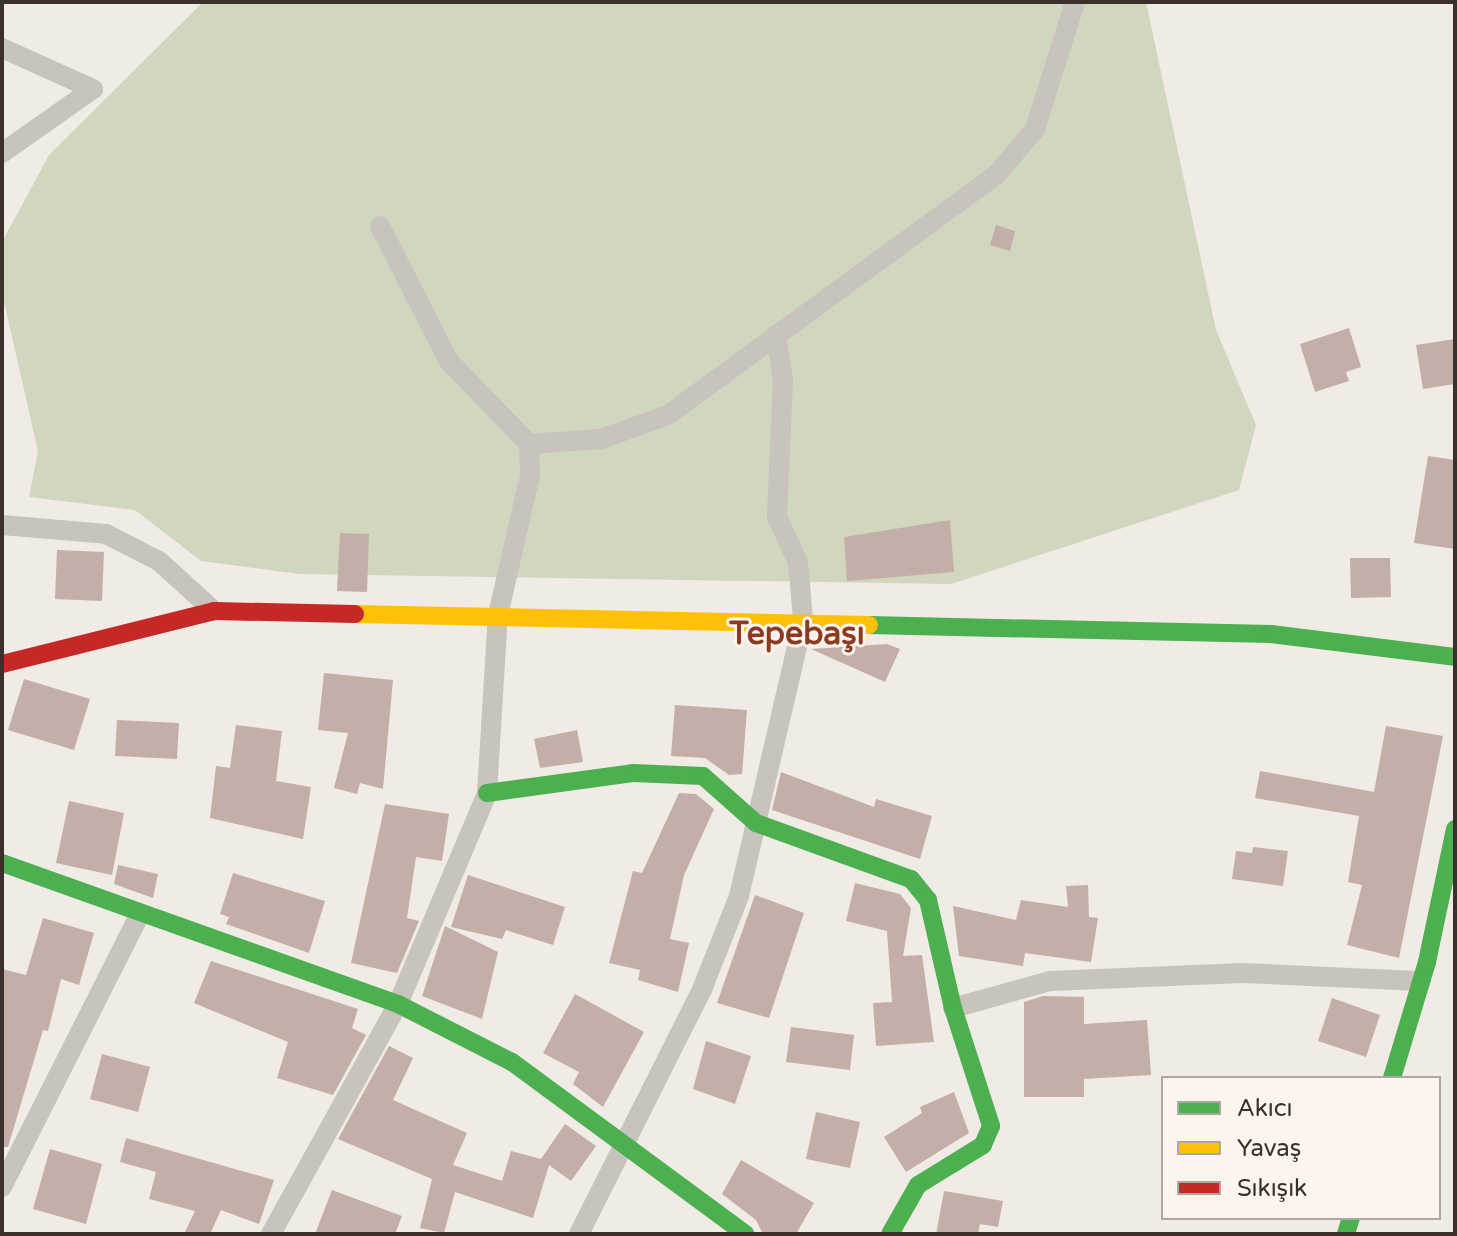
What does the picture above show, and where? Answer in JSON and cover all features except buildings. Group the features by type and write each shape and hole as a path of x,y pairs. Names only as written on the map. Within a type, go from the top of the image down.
{"street":[{"path":"529,444 601,439 668,415 997,174 1035,129 1075,2"},
{"path":"2,48 93,89 2,153"},
{"path":"271,1234 398,1004 487,793 498,615 530,475 529,444 448,360 380,226"},
{"path":"579,1234 703,987 739,896 803,620 798,562 777,517 783,380 776,335"},
{"path":"2,525 106,534 159,561 214,611"},
{"path":"2,664 214,611 803,620 1271,634 1455,657"},
{"path":"487,793 674,770 703,776 756,823 911,879 928,900 953,1008 991,1126 983,1145 918,1185 890,1234"},
{"path":"1393,1076 1421,981 1455,829"},
{"path":"2,863 398,1004 512,1062 745,1234"},
{"path":"2,1187 140,914"},
{"path":"953,1008 1050,981 1242,973 1421,981"}],"green space":[{"path":"203,2 1146,2 1216,330 1256,425 1239,490 951,584 299,574 201,561 135,510 29,497 38,451 2,293 2,242 49,155"}],"traffic: fast":[{"path":"869,625 1271,634 1455,657"},
{"path":"487,793 633,773 703,776 756,823 911,879 928,900 953,1008 991,1126 983,1145 918,1185 890,1234"},
{"path":"1393,1076 1427,962 1455,829"},
{"path":"2,863 398,1004 512,1062 745,1234"},
{"path":"1346,1234 1350,1220"}],"traffic: slow":[{"path":"355,614 869,625"}],"traffic: jam":[{"path":"2,664 214,611 355,614"}],"district":[{"name":"Tepebaşı","path":"797,634"}]}
